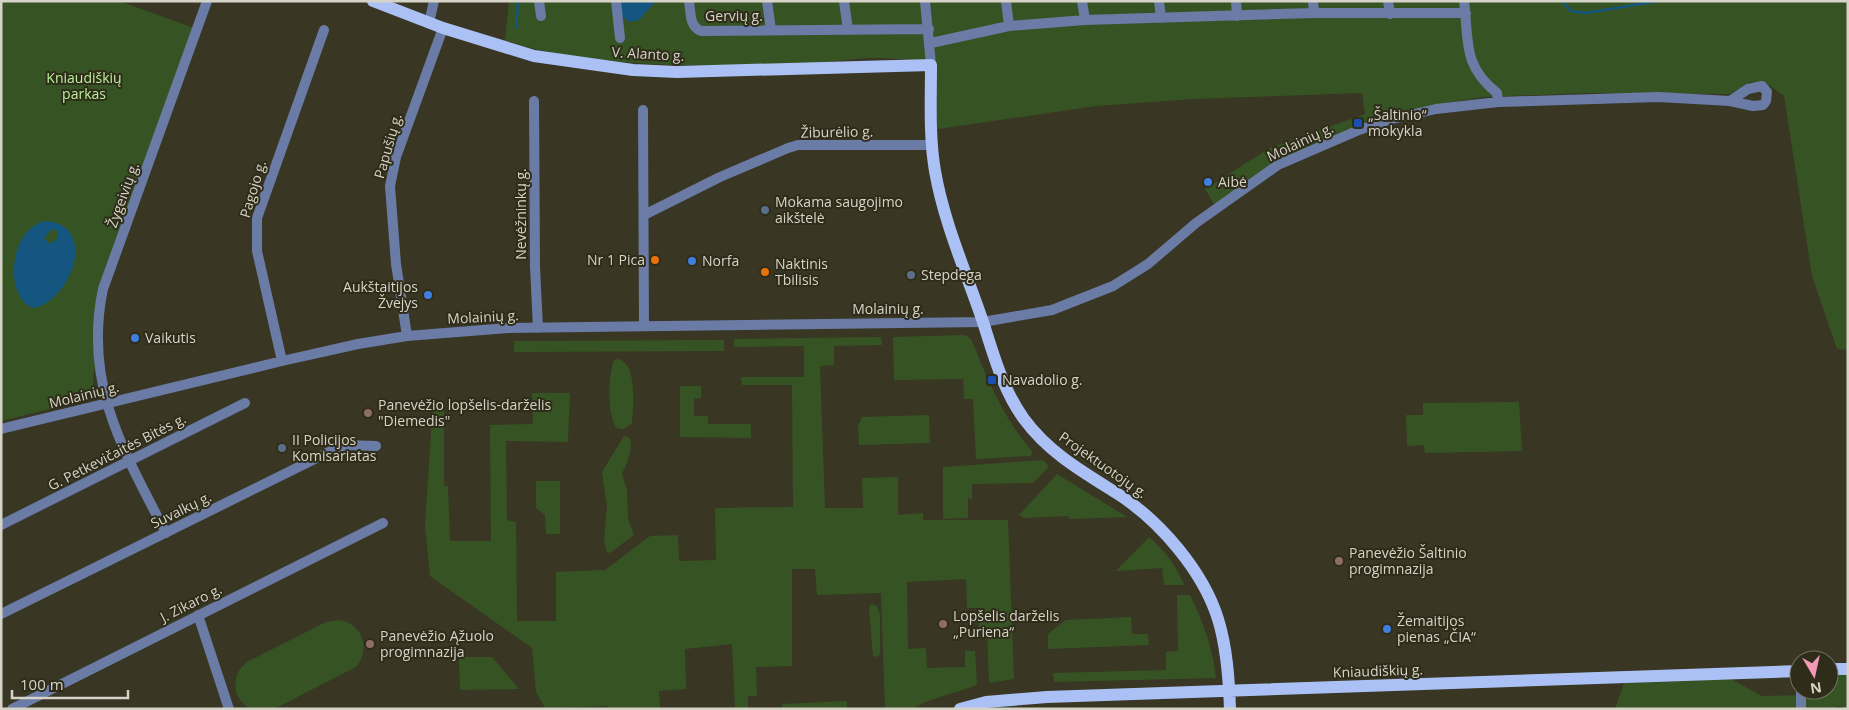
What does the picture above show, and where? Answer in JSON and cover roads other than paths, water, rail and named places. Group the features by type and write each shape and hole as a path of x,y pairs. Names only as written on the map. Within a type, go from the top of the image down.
{"main road":[{"name":"V. Alanto g.","path":"373,1 443,28 534,56 632,70 677,72 931,65"},
{"name":"Projektuotojų g.","path":"931,65 932,145 942,201 1009,396 1043,442 1064,460 1140,509 1158,524 1175,544 1202,584 1218,618 1226,656 1230,709"},
{"name":"Kniaudiškių g.","path":"960,709 986,702 1016,698 1789,670"}],"street":[{"name":"Žygeivių g.","path":"166,533 128,461 106,404 101,384 97,341 103,289 208,1"},
{"path":"429,23 434,1"},
{"path":"539,1 540,16"},
{"path":"616,1 620,38"},
{"name":"Gervių g.","path":"689,1 692,23 695,29 701,31 771,30"},
{"path":"767,1 771,30 929,29"},
{"path":"844,1 848,30"},
{"path":"925,1 931,43 931,65"},
{"path":"1006,1 1009,26"},
{"path":"1082,1 1085,20"},
{"path":"1159,1 1161,18"},
{"path":"1236,1 1237,16"},
{"path":"1313,1 1314,13"},
{"path":"1388,1 1390,14"},
{"path":"1464,1 1473,67 1479,77 1497,93 1498,102"},
{"path":"931,43 1009,26 1085,20 1314,13 1466,13"},
{"name":"Papušių g.","path":"407,336 396,264 390,186 396,156 443,28"},
{"name":"Pagojo g.","path":"282,361 257,251 257,218 324,30"},
{"name":"Molainių g.","path":"1,429 282,361 358,344 407,336 538,328 983,322 1052,310 1113,286 1148,264 1196,223 1278,165 1370,126 1411,114 1498,102 1658,97 1730,101"},
{"name":"Nevėžninkų g.","path":"534,101 535,267 538,328"},
{"path":"643,110 644,326"},
{"name":"Žiburėlio g.","path":"644,215 720,177 798,146 932,145"},
{"name":"G. Petkevičaitės Bitės g.","path":"1,525 245,403"},
{"name":"Suvalkų g.","path":"1,614 337,448 346,445 376,446"},
{"name":"J. Zikaro g.","path":"12,709 383,523"},
{"path":"198,615 229,709"}],"water":[{"path":"620,1 656,1 639,20 629,22 622,16"},
{"path":"45,221 61,225 71,234 75,247 74,262 69,277 60,291 49,302 35,308 25,303 18,293 14,266 17,251 23,238 32,227","holes":["52,229 57,231 58,238 50,244 44,238"]}],"waterway":[{"path":"516,28 518,1"},
{"path":"1562,1 1571,11 1586,13 1658,1"}],"place":[{"name":"„Šaltinio“ mokykla","path":"1358,123"},
{"name":"Aibė","path":"1208,182"},
{"name":"Mokama saugojimo aikštelė","path":"765,210"},
{"name":"Nr 1 Pica","path":"655,260"},
{"name":"Norfa","path":"692,261"},
{"name":"Naktinis Tbilisis","path":"765,272"},
{"name":"Stepdega","path":"911,275"},
{"name":"Aukštaitijos Žvejys","path":"428,295"},
{"name":"Vaikutis","path":"135,338"},
{"name":"Navadolio g.","path":"992,380"},
{"name":"Panevėžio lopšelis-darželis \"Diemedis\"","path":"368,413"},
{"name":"II Policijos Komisariatas","path":"282,448"},
{"name":"Panevėžio Šaltinio progimnazija","path":"1339,561"},
{"name":"Lopšelis darželis „Puriena“","path":"943,624"},
{"name":"Žemaitijos pienas „ČIA“","path":"1387,629"},
{"name":"Panevėžio Ąžuolo progimnazija","path":"370,644"}],"park label":[{"name":"Kniaudiškių parkas","path":"84,86"}]}
